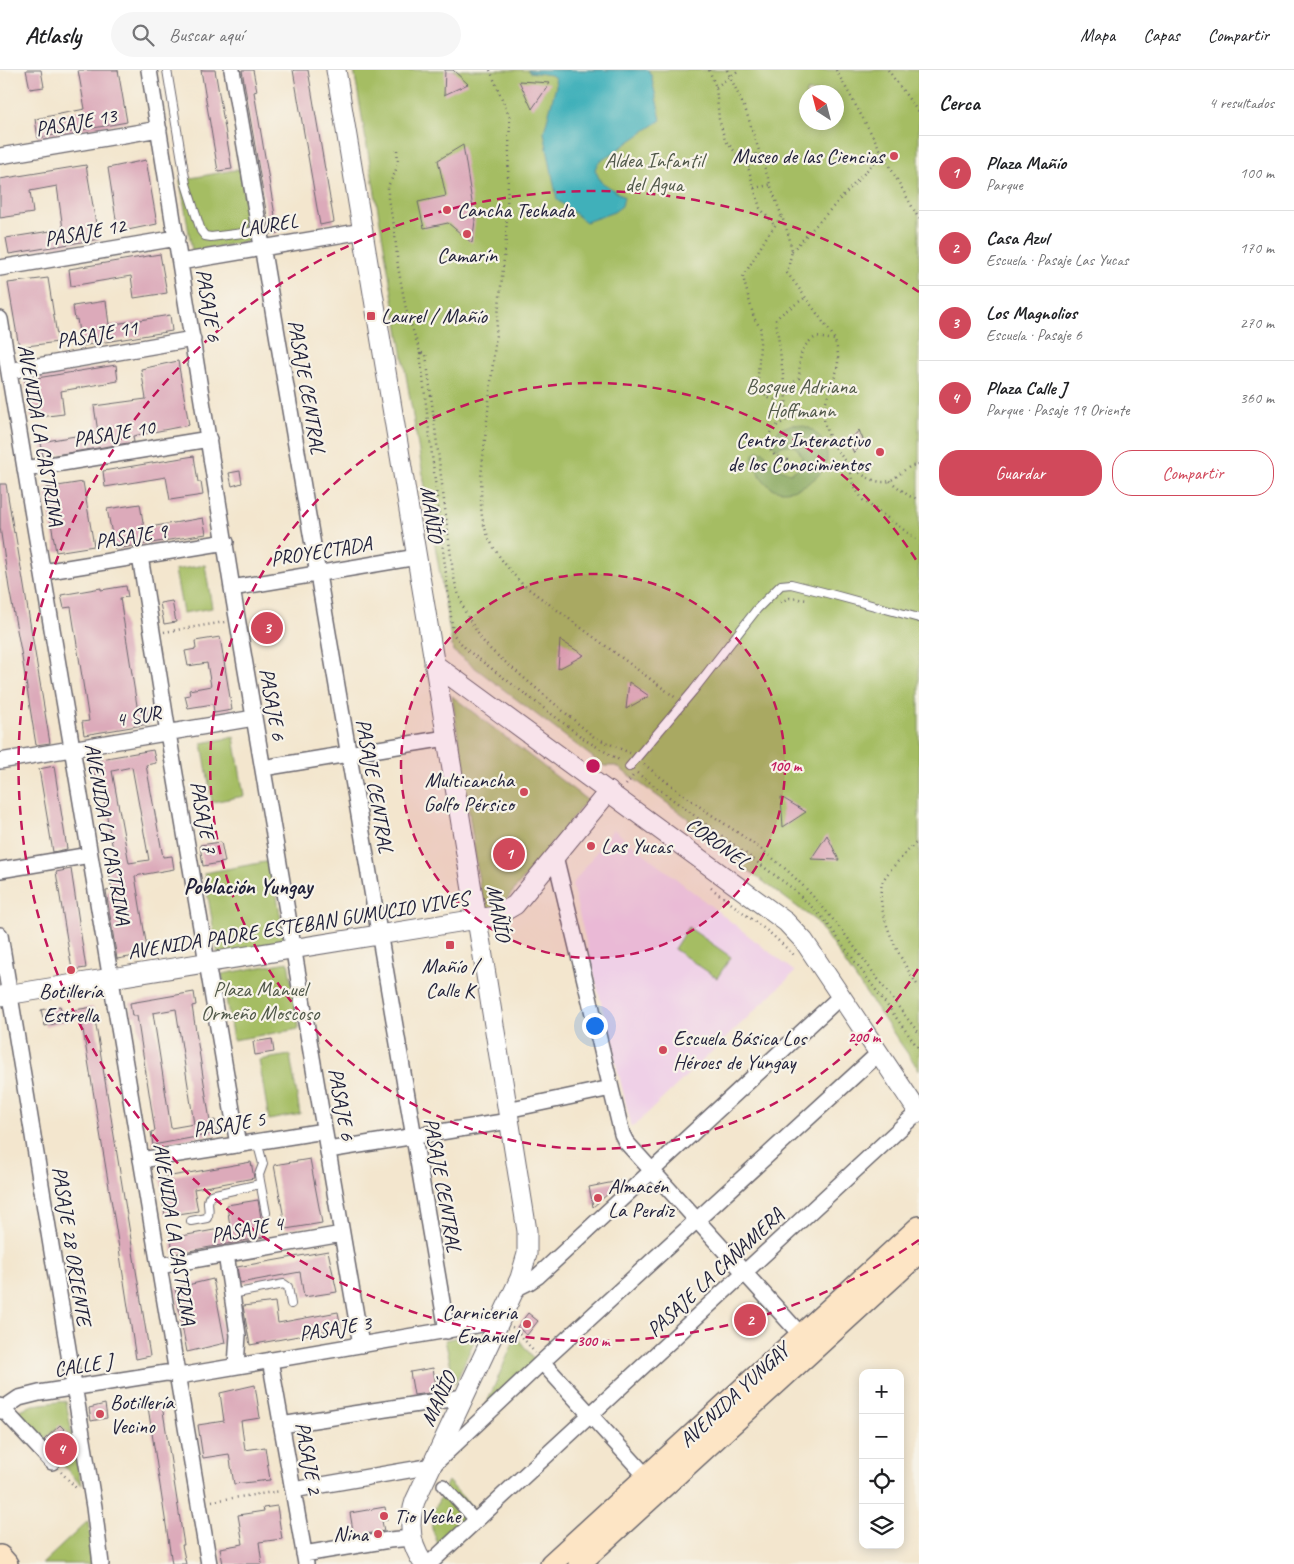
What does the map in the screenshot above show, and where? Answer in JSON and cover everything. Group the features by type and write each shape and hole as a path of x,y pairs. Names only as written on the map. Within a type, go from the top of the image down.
{"main road":[{"name":"AVENIDA YUNGAY","path":"551,1564 919,1227"},
{"name":"AVENIDA YUNGAY","path":"579,1564 919,1253"},
{"path":"0,1556 7,1564"}],"street":[{"name":"PASAJE 6","path":"149,70 232,588 361,1345"},
{"name":"PASAJE CENTRAL","path":"232,70 447,1331"},
{"name":"MAÑÍO","path":"336,70 508,1115 527,1242 524,1266 515,1289 412,1510 412,1538 424,1564"},
{"name":"PASAJE 13","path":"0,156 159,129"},
{"name":"LAUREL","path":"180,262 362,231"},
{"name":"PASAJE 12","path":"0,268 176,238"},
{"name":"AVENIDA LA CASTRINA","path":"0,319 209,1564"},
{"name":"PASAJE 11","path":"9,370 193,340"},
{"name":"PASAJE 10","path":"25,470 209,439"},
{"name":"PASAJE 9","path":"42,572 226,542"},
{"name":"PASAJE 7","path":"140,556 238,1145"},
{"name":"PROYECTADA","path":"232,588 417,557"},
{"name":"CORONEL","path":"434,664 617,789 786,922 804,941 919,1113"},
{"name":"4 SUR","path":"0,761 254,718"},
{"path":"263,768 446,738"},
{"name":"AVENIDA PADRE ESTEBAN GUMUCIO VIVES","path":"5,996 496,916 509,910 555,856 617,789"},
{"path":"0,870 90,855"},
{"path":"555,856 611,1088 624,1138 628,1146 800,1334"},
{"name":"PASAJE 28 ORIENTE","path":"0,936 5,996 74,1387 102,1564"},
{"path":"515,1289 538,1276 841,996"},
{"path":"293,1490 432,1466 542,1362 879,1053"},
{"path":"328,1150 414,1136 508,1115 611,1088"},
{"name":"PASAJE LA CAÑAMERA","path":"429,1564 919,1113"},
{"name":"PASAJE 5","path":"141,1160 324,1131"},
{"name":"PASAJE 4","path":"159,1266 342,1234"},
{"path":"226,1254 238,1335 236,1366"},
{"name":"PASAJE 3","path":"177,1374 185,1375 500,1321"},
{"name":"PASAJE 2","path":"270,1360 305,1559"},
{"path":"542,1362 646,1476"},
{"name":"CALLE J","path":"1,1408 29,1395 166,1373 177,1374"},
{"path":"281,1425 464,1397"},
{"path":"1,1408 52,1462"},
{"path":"443,1484 476,1521"},
{"path":"305,1559 412,1538"}],"lane":[{"path":"167,70 186,184 201,231 204,236 211,237 259,231"},
{"path":"629,767 683,704 757,609 781,585 791,584 919,618"},
{"path":"257,1142 263,1164 259,1175 266,1213"},
{"path":"191,1221 207,1218 209,1215 207,1201 211,1195 260,1184"},
{"path":"232,1294 284,1284 288,1287 292,1304"}],"path":[{"path":"490,70 510,118 506,239 481,477 482,516 489,540 504,565 522,584 683,704"},
{"path":"709,70 716,87 719,119 725,140 748,168 760,208 775,226"},
{"path":"727,70 746,110 789,236 792,251 787,273 807,297 835,340 839,366 824,411 826,427 834,444 850,466 860,475 883,482 890,481 909,467 919,465"},
{"path":"716,87 739,70"},
{"path":"836,70 919,218"},
{"path":"888,70 919,113"},
{"path":"397,150 398,162 388,186 388,199 394,225 401,288 420,352 453,634 467,650 510,680 587,741 629,767"},
{"path":"748,168 759,151"},
{"path":"792,251 883,154"},
{"path":"754,188 770,184"},
{"path":"782,216 743,277 754,318 761,329 758,375 760,391 769,398 786,403"},
{"path":"788,460 775,456 768,447 767,438 774,428 788,419 776,320 780,315 807,297"},
{"path":"785,390 799,378 803,347 816,337 835,340"},
{"path":"420,352 426,355 453,573 466,614 482,640 492,651 594,737 632,753 637,758"},
{"path":"850,466 853,485 863,500 919,539"},
{"path":"890,481 909,496 918,499"},
{"path":"777,603 790,598 812,600"},
{"path":"153,634 238,620"},
{"path":"617,789 637,772 643,764 692,801 770,855 795,877 850,942 919,1034"},
{"path":"637,772 792,888 824,919 919,1049"},
{"path":"919,840 883,880 881,901 892,942 919,987"},
{"path":"709,886 770,933 798,961"},
{"path":"500,1321 515,1328 542,1362"},
{"path":"52,1462 94,1507"},
{"path":"198,1502 293,1490"}],"shaded area":[{"name":"Escuela Básica Los Héroes de Yungay","path":"613,829 795,972 632,1128 572,885"}],"green space":[{"path":"354,70 919,70 919,1070 816,921 688,825 689,819 616,766 604,766 453,651"},
{"path":"240,169 252,241 192,251 180,180"},
{"path":"793,424 808,428 817,434 825,447 827,459 820,473 806,485 788,491 779,491 764,481 752,458 758,451 764,452 782,470 790,473 796,470 802,464 802,458 798,450 791,445 782,446 777,449 772,444 771,439 780,429"},
{"path":"205,565 212,608 183,613 175,570"},
{"path":"452,696 587,800 499,909 483,909"},
{"path":"234,737 244,796 212,802 202,743"},
{"name":"Plaza Manuel Ormeño Moscoso","path":"271,861 285,943 218,955 204,873"},
{"path":"688,927 731,957 717,978 674,949"},
{"name":"Plaza Manuel Ormeño Moscoso","path":"288,962 299,1029 233,1040 222,974"},
{"path":"290,1055 300,1114 269,1120 259,1060"},
{"path":"478,1332 455,1384 445,1340"},
{"path":"516,1336 538,1364 480,1419"},
{"path":"66,1401 81,1485 14,1412 33,1405"},
{"path":"448,1481 478,1514 439,1546 432,1529 431,1516"},
{"path":"88,1521 95,1564 42,1564"}],"water":[{"path":"528,70 648,70 651,75 661,120 598,163 595,169 600,181 624,197 622,206 614,212 586,222 557,200 544,132 556,86 555,78 551,75 529,72"}],"building":[{"path":"26,70 41,70 44,87 30,89"},
{"path":"78,70 118,70 127,122 38,138 35,119 85,109"},
{"path":"201,70 215,70 232,169 218,171"},
{"path":"242,70 253,70 257,91 254,92 278,233 270,234"},
{"path":"293,70 308,70 334,222 320,225"},
{"path":"445,70 453,70 468,84 444,95"},
{"path":"519,81 550,83 532,109"},
{"path":"463,145 475,221 472,243 448,223 424,228 418,202 446,196 438,160"},
{"path":"146,160 157,224 118,232 108,168"},
{"path":"86,165 100,239 9,254 6,238 63,229 57,186 30,191 33,213 0,218 0,179"},
{"path":"160,254 167,293 134,298 131,276 71,286 69,269"},
{"path":"48,278 58,342 19,347 8,283"},
{"path":"106,301 109,325 170,315 172,331 81,346 73,306"},
{"path":"178,361 189,425 133,436 134,442 43,457 41,442 98,432 94,406 146,399 141,369"},
{"path":"116,365 118,381 61,391 64,414 31,418 25,380"},
{"path":"859,430 864,442 854,453 849,442"},
{"path":"194,456 198,482 201,482 203,495 170,500 166,477 105,487 103,471"},
{"path":"240,471 242,483 232,486 229,473"},
{"path":"83,482 94,546 56,552 45,488"},
{"path":"0,484 6,484 50,743 36,745 0,527"},
{"path":"140,504 144,528 203,518 206,534 115,549 107,509"},
{"path":"126,586 128,597 120,598 138,712 146,711 149,724 84,735 82,722 89,721 71,607 64,608 61,595"},
{"path":"172,601 176,622 164,624 160,603"},
{"path":"220,637 232,710 214,713 213,704 188,708 185,696 190,695 189,690 211,686 207,663 188,666 185,651 196,649 195,641"},
{"path":"560,640 584,655 558,669"},
{"path":"629,682 649,696 626,709"},
{"path":"153,750 156,763 146,765 163,857 172,856 174,869 135,876 148,954 117,959 106,891 112,890 108,867 116,866 99,773 92,775 89,761","holes":["132,767 149,860 129,863 112,771"]},
{"path":"54,766 67,849 53,852 39,769"},
{"path":"781,797 806,812 783,827"},
{"path":"827,835 839,860 811,859"},
{"path":"221,842 225,862 203,866 200,845"},
{"path":"71,869 86,968 72,970 56,872"},
{"path":"194,992 196,1005 192,1006 210,1121 215,1120 218,1133 153,1145 151,1132 155,1131 137,1016 132,1016 130,1003","holes":["176,1009 194,1124 171,1128 153,1013"]},
{"path":"60,1006 62,1012 93,1007 150,1356 136,1359 81,1018 45,1026 41,1010"},
{"path":"272,1039 274,1052 255,1055 253,1042"},
{"path":"310,1159 322,1223 286,1229 274,1165"},
{"path":"251,1162 254,1178 194,1189 198,1211 165,1216 163,1203 165,1202 160,1178"},
{"name":"Almacén La Perdiz","path":"624,1180 593,1207 589,1187"},
{"path":"258,1200 264,1237 173,1254 171,1238 230,1227 227,1205"},
{"path":"328,1251 337,1292 304,1297 300,1272 240,1283 237,1267"},
{"path":"213,1279 225,1343 187,1352 175,1288"},
{"path":"275,1302 278,1323 338,1312 341,1328 250,1345 243,1306"},
{"name":"Carniceria Emanuel","path":"528,1313 538,1321 527,1335 517,1327"},
{"path":"433,1368 437,1392 414,1395 410,1372"},
{"path":"255,1385 260,1418 241,1421 245,1450 265,1447 270,1480 234,1484 229,1454 203,1458 198,1425 224,1421 220,1393"},
{"path":"105,1404 107,1418 91,1421 89,1408"},
{"path":"162,1405 186,1564 172,1564 148,1407"},
{"path":"60,1425 71,1436 55,1451 44,1440"},
{"path":"277,1506 282,1539 259,1542 262,1564 223,1564 220,1548 243,1544 238,1515 264,1511 263,1508"},
{"path":"385,1507 387,1520 382,1521 384,1531 354,1536 350,1513"}],"place":[{"name":"Museo de las Ciencias","path":"894,156"},
{"name":"Cancha Techada","path":"447,210"},
{"name":"Camarín","path":"467,234"},
{"name":"Laurel / Mañío","path":"371,316"},
{"name":"Centro Interactivo de los Conocimientos","path":"880,452"},
{"name":"Los Magnolios","path":"267,628"},
{"name":"Multicancha Golfo Pérsico","path":"524,792"},
{"name":"Las Yucas","path":"591,846"},
{"name":"Plaza Mañío","path":"509,854"},
{"name":"Mañío / Calle K","path":"450,945"},
{"name":"Botillería Estrella","path":"71,970"},
{"name":"Escuela Básica Los Héroes de Yungay","path":"663,1050"},
{"name":"Almacén La Perdiz","path":"598,1198"},
{"name":"Casa Azul","path":"750,1320"},
{"name":"Carniceria Emanuel","path":"527,1324"},
{"name":"Botillería Vecino","path":"100,1414"},
{"name":"Plaza Calle J","path":"61,1449"},
{"name":"Tio Veche","path":"384,1516"},
{"name":"Nina","path":"378,1534"}],"district":[{"name":"Población Yungay","path":"248,886"}],"park label":[{"name":"Aldea Infantil del Agua","path":"654,172"},
{"name":"Bosque Adriana Hoffmann","path":"801,398"}]}
